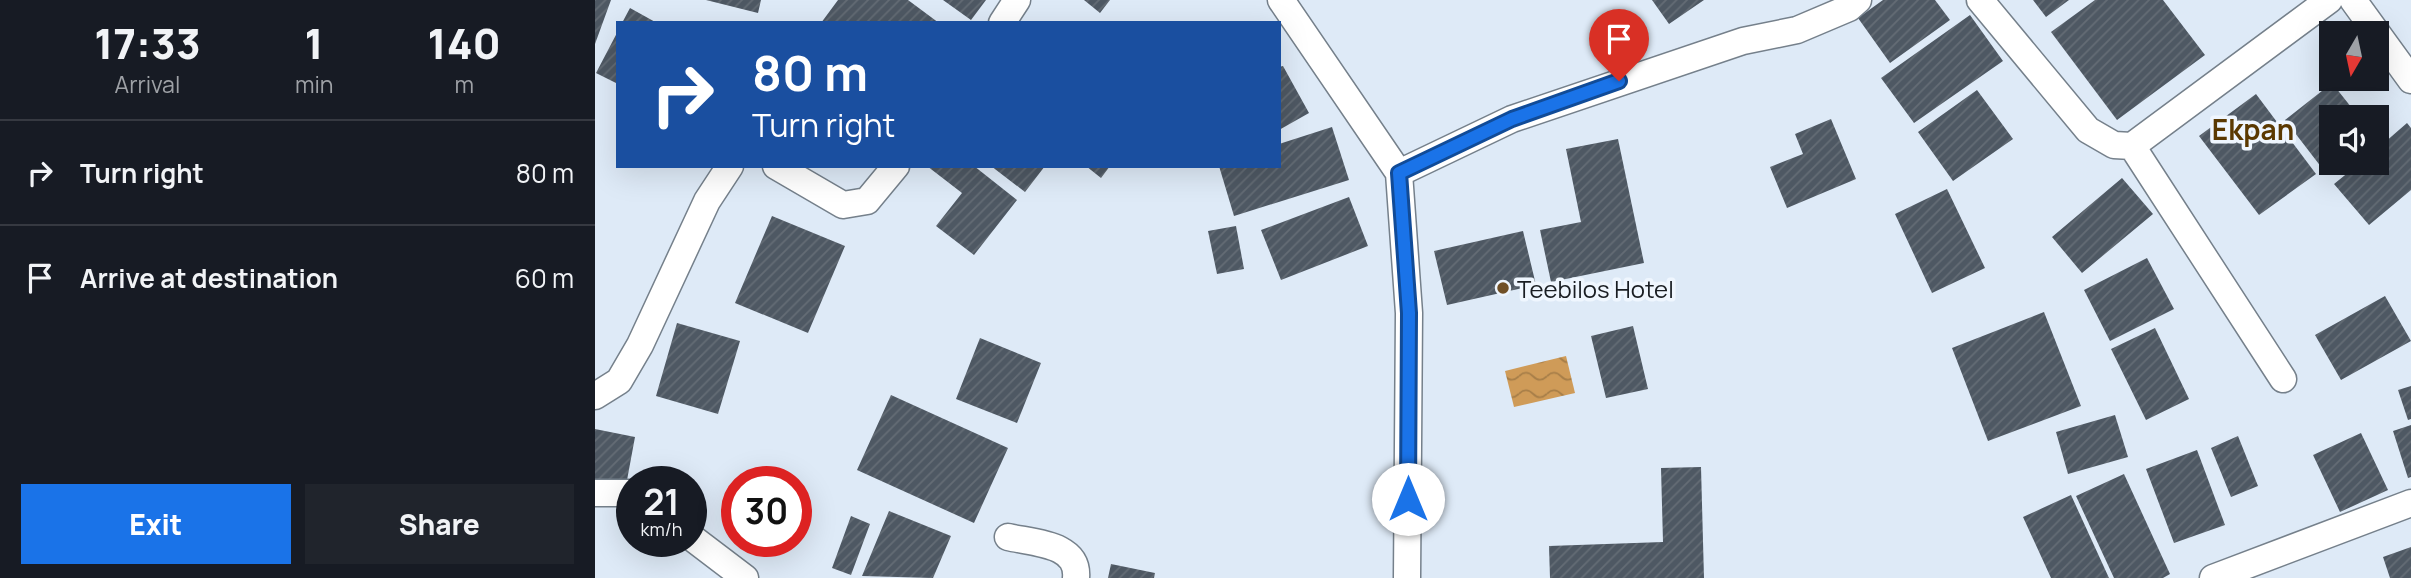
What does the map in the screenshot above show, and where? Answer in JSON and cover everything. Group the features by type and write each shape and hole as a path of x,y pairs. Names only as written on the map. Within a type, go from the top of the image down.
{"street":[{"path":"1003,21 1017,0"},
{"path":"1281,0 1399,173 1409,313 1407,578"},
{"path":"1399,173 1512,119 1743,41 1797,30 1849,8 1858,0"},
{"path":"1980,0 2088,130 2114,145 2132,146 2329,0"},
{"path":"2353,0 2411,80"},
{"path":"2132,146 2283,379"},
{"path":"595,396 619,381 640,345 707,201 729,168"},
{"path":"779,168 843,205 867,201 893,168"},
{"path":"595,493 616,493"},
{"path":"2213,578 2411,503"},
{"path":"1007,537 1062,549 1073,560 1076,578"},
{"path":"707,549 745,578"}],"water":[{"path":"1566,356 1575,393 1514,407 1505,371"}],"building":[{"path":"595,0 611,0 595,44"},
{"path":"706,0 761,0 758,13"},
{"path":"838,0 908,0 936,21 822,21"},
{"path":"943,0 986,0 971,20"},
{"path":"1084,0 1110,0 1100,13"},
{"path":"1652,0 1704,0 1669,24"},
{"path":"1883,0 1935,0 1950,20 1890,63 1858,18"},
{"path":"2033,0 2069,0 2046,17"},
{"path":"2095,0 2163,0 2205,55 2117,120 2051,32"},
{"path":"630,8 653,21 623,21"},
{"path":"1970,15 2003,61 1914,123 1881,78"},
{"path":"616,35 616,83 596,73"},
{"path":"1281,66 1309,113 1281,129"},
{"path":"1977,90 2013,139 1953,181 1918,132"},
{"path":"2322,91 2338,91 2349,105 2319,105 2319,164 2285,120"},
{"path":"2256,94 2316,174 2259,215 2199,136"},
{"path":"1831,119 1856,179 1787,208 1770,167 1803,154 1795,134"},
{"path":"2407,123 2411,128 2411,190 2369,225 2334,184 2345,175 2389,175 2389,139"},
{"path":"1332,127 1349,180 1234,216 1220,168 1281,168 1281,143"},
{"path":"1618,139 1644,263 1551,282 1540,230 1581,222 1566,149"},
{"path":"930,168 977,168 1017,200 974,255 936,226 962,193"},
{"path":"994,168 1043,168 1025,192"},
{"path":"1088,168 1108,168 1101,178"},
{"path":"2122,178 2153,214 2082,273 2052,237"},
{"path":"1947,189 1985,268 1932,293 1895,214"},
{"path":"1349,197 1368,246 1281,280 1261,230"},
{"path":"772,216 845,246 808,333 735,303"},
{"path":"1236,226 1244,269 1217,274 1208,231"},
{"path":"1523,231 1536,285 1447,305 1434,251"},
{"path":"2147,258 2174,309 2110,341 2084,290"},
{"path":"2385,296 2411,341 2341,380 2315,335"},
{"path":"2044,312 2081,406 1988,441 1952,348"},
{"path":"677,323 740,341 718,414 656,396"},
{"path":"1633,326 1648,389 1606,398 1591,336"},
{"path":"2155,328 2189,399 2146,420 2111,349"},
{"path":"980,338 1041,363 1017,423 956,399"},
{"path":"2411,386 2411,419 2408,420 2398,390"},
{"path":"891,395 1008,448 974,523 857,470"},
{"path":"2115,415 2128,457 2068,474 2056,432"},
{"path":"2411,425 2411,477 2408,478 2393,431"},
{"path":"595,429 635,437 630,466 616,466 616,489 595,485"},
{"path":"2361,433 2388,490 2340,512 2313,455"},
{"path":"2238,436 2258,486 2231,497 2211,448"},
{"path":"2197,450 2225,525 2174,543 2146,469"},
{"path":"1701,467 1704,578 1550,578 1549,546 1663,542 1661,468"},
{"path":"2124,474 2170,574 2163,578 2114,578 2076,496"},
{"path":"2071,495 2109,578 2051,578 2023,517"},
{"path":"889,511 951,536 933,578 862,576"},
{"path":"851,516 870,524 851,575 832,568"},
{"path":"2411,547 2411,578 2390,578 2383,557"},
{"path":"1111,564 1155,573 1154,578 1108,578"}],"place":[{"name":"Teebilos Hotel","path":"1503,288"}],"district":[{"name":"Ekpan","path":"2253,129"}],"route":[{"path":"1408,499 1409,313 1399,173 1512,119 1619,81"}]}
